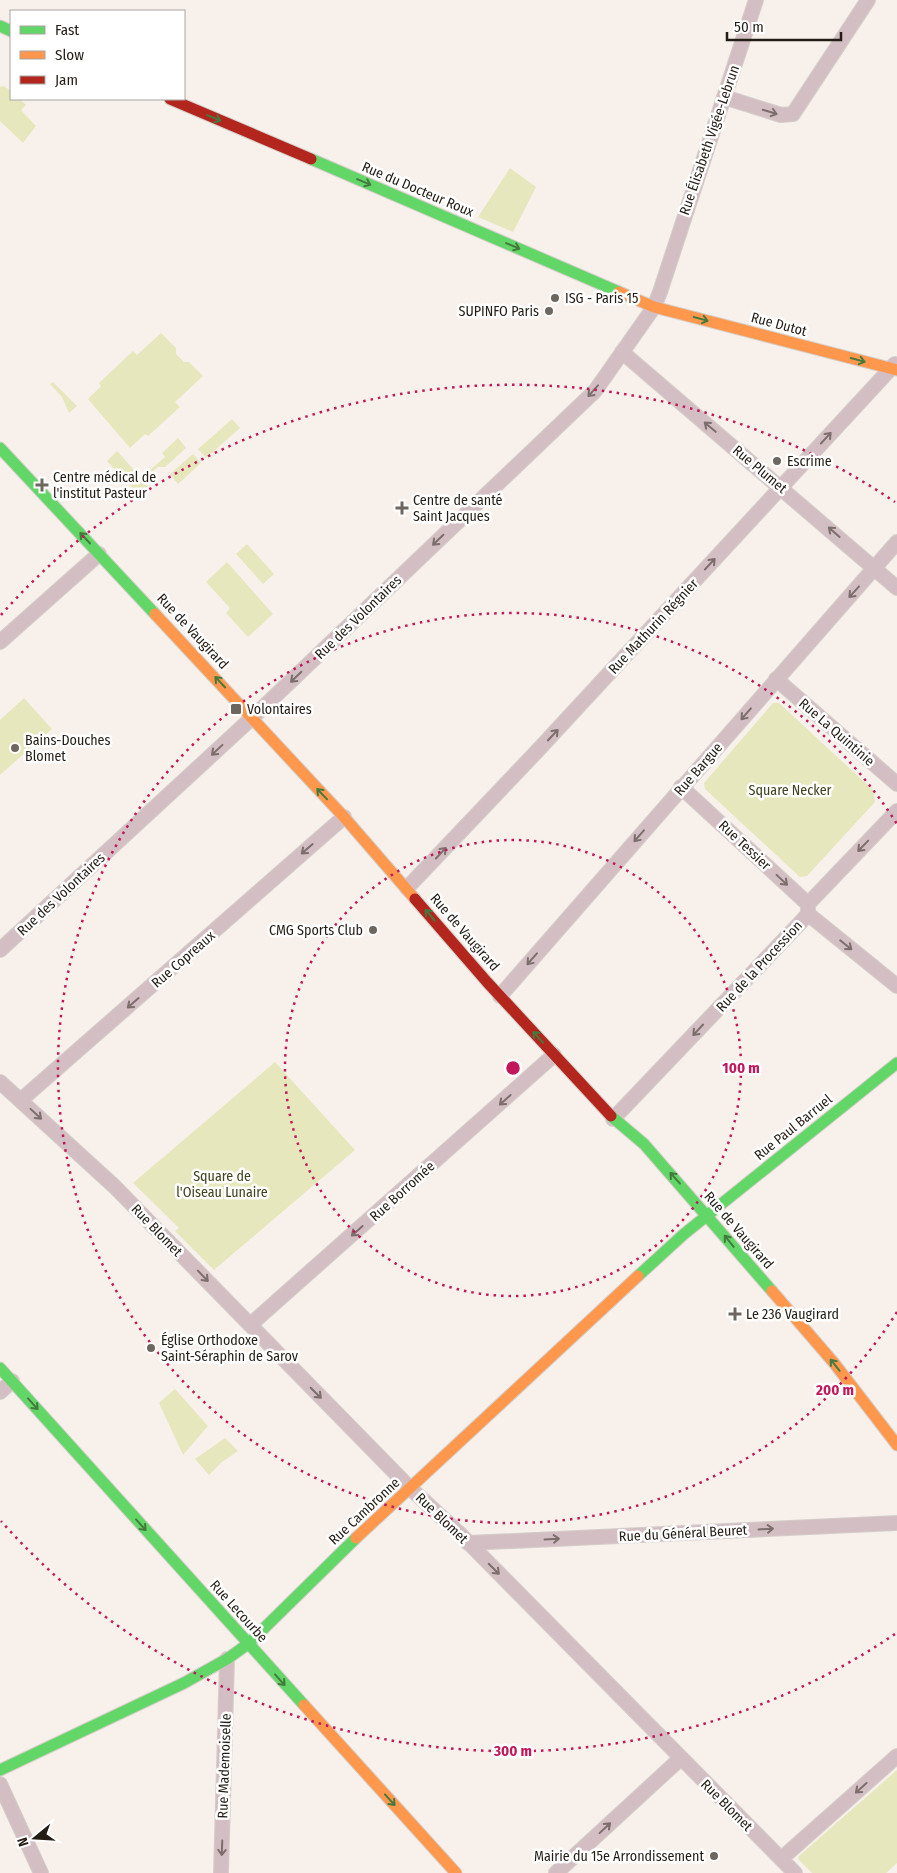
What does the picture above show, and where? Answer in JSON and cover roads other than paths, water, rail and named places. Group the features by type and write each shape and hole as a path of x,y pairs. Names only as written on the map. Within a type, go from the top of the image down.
{"main road":[{"name":"Rue du Docteur Roux","path":"172,100 654,307"},
{"name":"Rue Dutot","path":"654,307 895,367"},
{"name":"Rue de Vaugirard","path":"0,448 344,817 500,996 613,1119 644,1144 708,1215 834,1363 897,1445"},
{"name":"Rue Paul Barruel","path":"708,1215 897,1063"},
{"name":"Rue Cambronne","path":"0,1770 184,1683 227,1659 248,1644 410,1488 708,1215"},
{"name":"Rue Lecourbe","path":"0,1368 456,1873"}],"street":[{"name":"Rue Élisabeth Vigée-Lebrun","path":"672,252 756,0"},
{"path":"724,97 781,115 792,114 868,0"},
{"name":"Rue des Volontaires","path":"0,950 253,718 595,390 654,307 672,252"},
{"name":"Rue Plumet","path":"622,352 897,588"},
{"name":"Rue Mathurin Régnier","path":"407,888 895,367"},
{"name":"Rue Bargue","path":"500,996 897,542"},
{"path":"0,642 100,554"},
{"name":"Rue La Quintinie","path":"776,679 897,784"},
{"name":"Rue Tessier","path":"681,787 808,909 897,986"},
{"name":"Rue de la Procession","path":"613,1119 897,811"},
{"name":"Rue Copreaux","path":"22,1100 344,817"},
{"name":"Rue Borromée","path":"250,1325 554,1055"},
{"name":"Rue Blomet","path":"0,1082 116,1187 410,1488 468,1543 795,1873"},
{"path":"0,1392 12,1381"},
{"name":"Rue du Général Beuret","path":"468,1543 897,1523"},
{"name":"Rue Mademoiselle","path":"221,1873 227,1659"},
{"path":"781,1859 897,1756"},
{"path":"556,1873 681,1758"},
{"path":"0,1784 42,1873"}],"place":[{"name":"ISG - Paris 15","path":"555,298"},
{"name":"SUPINFO Paris","path":"549,311"},
{"name":"Escrime","path":"777,461"},
{"name":"Centre médical de l'institut Pasteur","path":"42,485"},
{"name":"Centre de santé Saint Jacques","path":"402,508"},
{"name":"Volontaires","path":"236,709"},
{"name":"Bains-Douches Blomet","path":"15,748"},
{"name":"CMG Sports Club","path":"373,930"},
{"name":"Le 236 Vaugirard","path":"735,1314"},
{"name":"Église Orthodoxe Saint-Séraphin de Sarov","path":"151,1348"},
{"name":"Mairie du 15e Arrondissement","path":"714,1856"}],"park label":[{"name":"Square Necker","path":"790,790"},
{"name":"Square de l'Oiseau Lunaire","path":"222,1184"}]}
